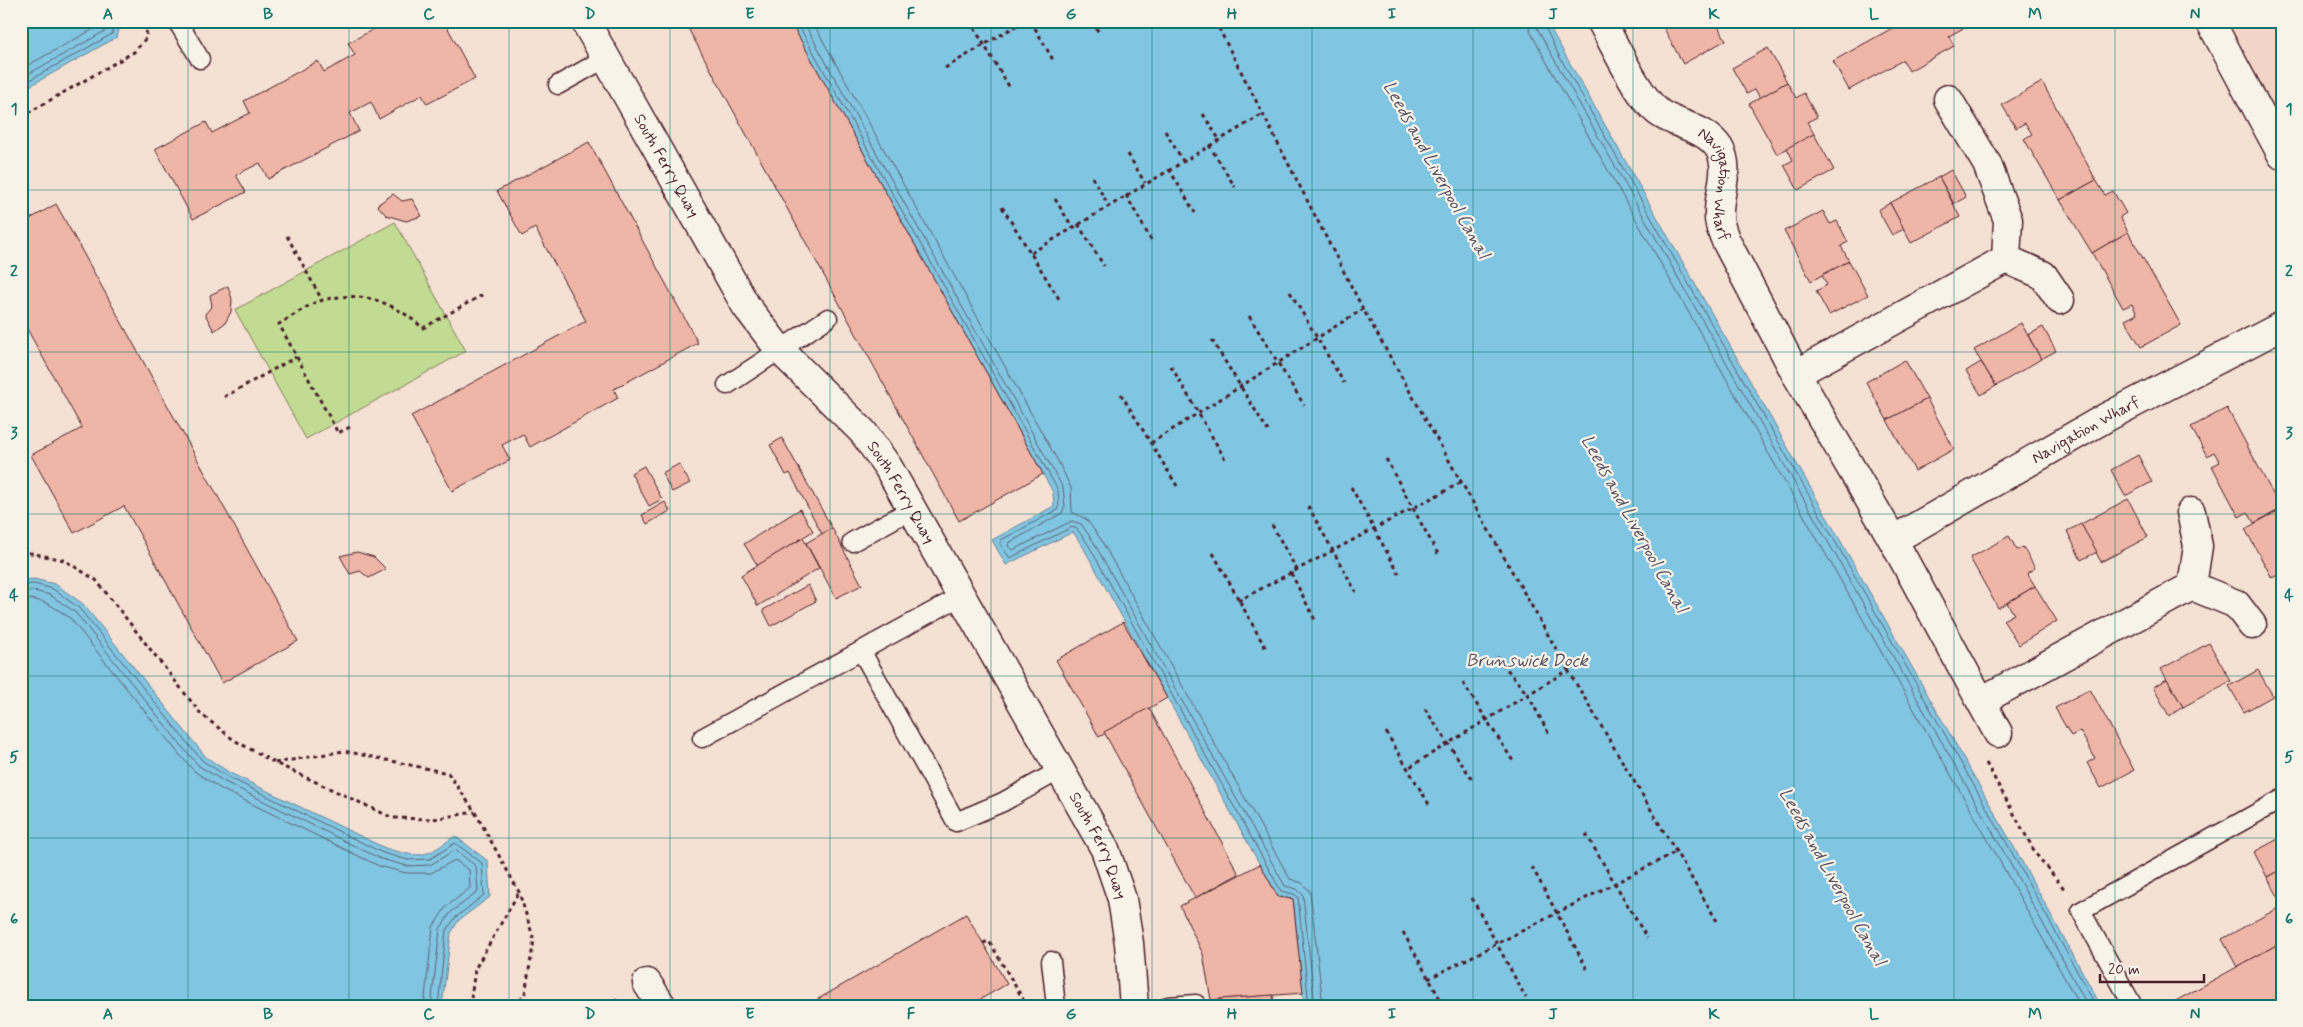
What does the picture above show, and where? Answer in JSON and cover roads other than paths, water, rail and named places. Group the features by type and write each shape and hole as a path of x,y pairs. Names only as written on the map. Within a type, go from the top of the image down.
{"street":[{"name":"South Ferry Quay","path":"585,21 746,306 779,349 863,432 888,467 1105,848 1122,899 1129,944 1134,1006"},
{"name":"Navigation Wharf","path":"1601,21 1642,95 1660,113 1704,134 1719,149 1725,170 1719,210 1719,225 1796,374 1893,540 1998,733"},
{"path":"2210,21 2282,155"},
{"path":"1948,98 1987,164 2008,220 2006,259"},
{"path":"1796,374 2006,259"},
{"path":"2006,259 2043,275 2060,300"},
{"name":"Navigation Wharf","path":"1893,540 2107,417 2282,326"},
{"path":"2191,512 2198,546 2192,586"},
{"path":"2192,586 2236,604 2252,625"},
{"path":"1981,701 2192,586"},
{"path":"647,983 662,1006"}],"lane":[{"path":"177,21 200,59"},
{"path":"558,85 606,58"},
{"path":"727,385 828,318"},
{"path":"852,542 912,509"},
{"path":"702,738 862,652 961,596"},
{"path":"862,652 956,822 1003,802 1060,770"},
{"path":"2133,1006 2081,911 2282,799"},
{"path":"1051,961 1056,1006"},
{"path":"1168,1006 1196,1004 1196,1006"}],"water":[{"path":"21,21 119,21 120,27 117,37 21,91"},
{"name":"Brunswick Dock","path":"790,21 1546,21 2010,840 2101,1006 1304,1006 1293,899 1278,897 1073,532 1006,565 992,540 1054,506 1053,492"},
{"path":"34,579 55,584 83,604 206,757 230,773 385,848 407,854 422,854 436,849 455,836 488,861 490,897 459,920 451,933 442,1006 21,1006 21,580"}],"water label":[{"name":"Leeds and Liverpool Canal","path":"1436,170"},
{"name":"Leeds and Liverpool Canal","path":"1634,524"},
{"name":"Leeds and Liverpool Canal","path":"1832,877"}]}
